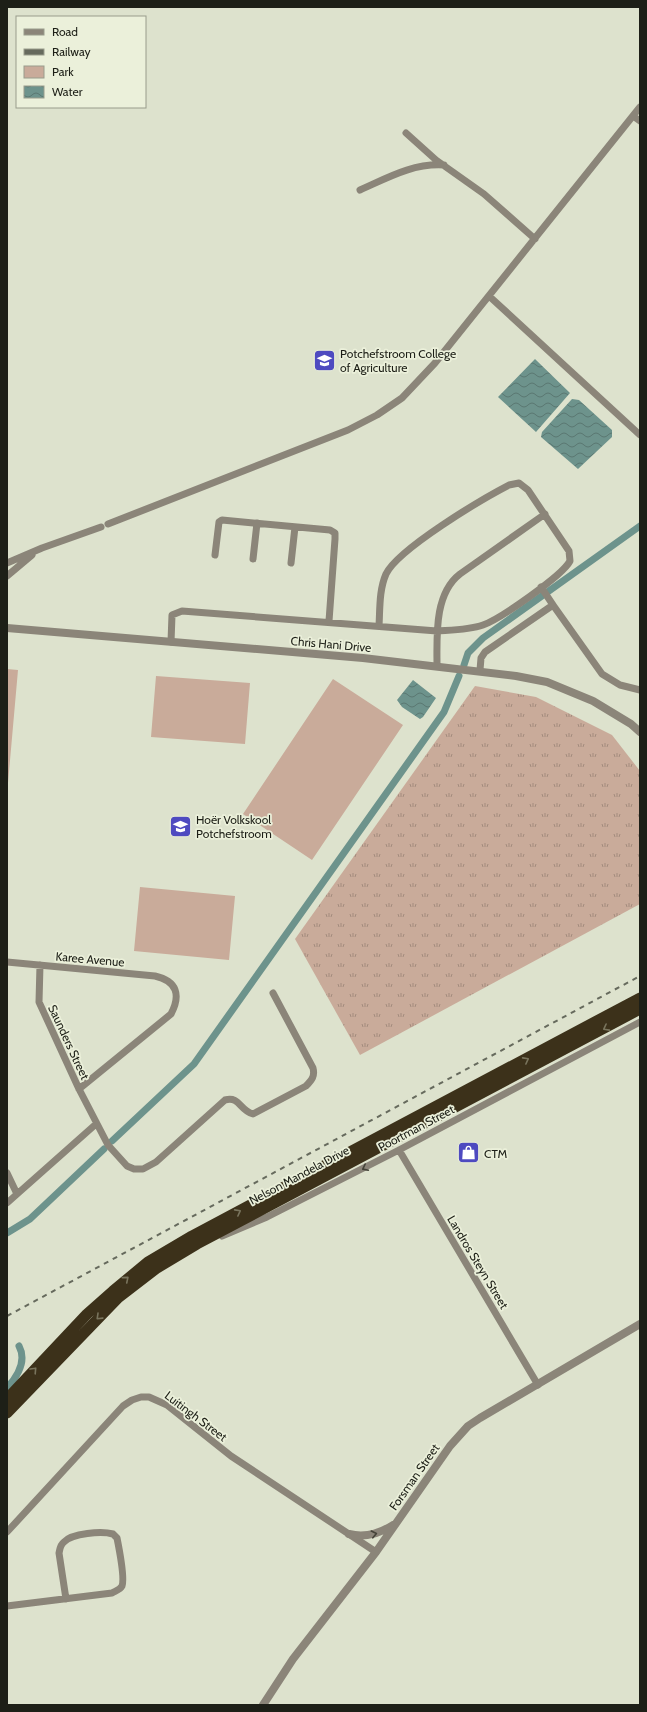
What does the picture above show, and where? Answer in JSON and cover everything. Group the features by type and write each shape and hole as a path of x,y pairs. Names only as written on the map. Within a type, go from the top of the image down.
{"highway":[{"name":"Nelson Mandela Drive","path":"7,1398 87,1314 148,1262 192,1236 640,998"},
{"name":"Nelson Mandela Drive","path":"7,1414 118,1298 143,1278 197,1244 640,1010"}],"street":[{"path":"7,563 42,548 320,442 348,430 387,409 416,386 640,107"},
{"path":"634,116 640,121"},
{"path":"406,133 444,165 484,194 535,239"},
{"path":"360,190 414,167 444,165"},
{"path":"489,296 640,436"},
{"path":"171,642 170,619 177,611 329,621 379,626 437,631 483,625 544,591 567,567 570,557 569,551 528,490 520,483 515,483 502,489 411,547 386,573 381,593 379,626"},
{"path":"437,666 437,631 444,595 454,579 545,514"},
{"path":"215,555 219,522 222,520 330,530 335,533 329,621"},
{"path":"253,559 257,523"},
{"path":"291,563 295,527"},
{"path":"7,576 42,548"},
{"path":"544,591 598,669 613,682 640,690"},
{"path":"480,670 481,658 485,652 553,605"},
{"name":"Chris Hani Drive","path":"7,628 480,670 547,682 569,690 605,708 640,732"},
{"name":"Karee Avenue","path":"7,962 155,976 165,978 175,989 176,997 171,1014 79,1089"},
{"name":"Saunders Street","path":"40,965 39,1002 79,1089 108,1145 127,1166 134,1169 143,1169 156,1162 225,1100 236,1100 247,1112 253,1114 306,1086 312,1080 314,1074 312,1068 273,993"},
{"name":"Poortman Street","path":"197,1244 244,1228 268,1217 399,1150 640,1022"},
{"path":"7,1203 96,1124"},
{"name":"Landros Steyn Street","path":"399,1150 538,1385"},
{"path":"7,1173 17,1194"},
{"name":"Forsman Street","path":"263,1705 293,1659 376,1552 458,1435 480,1418 640,1324"},
{"name":"Luitingh Street","path":"7,1532 123,1406 132,1400 141,1397 149,1398 167,1405 231,1456 376,1552"},
{"path":"348,1534 359,1536 373,1534 383,1531 397,1522"},
{"path":"7,1606 66,1599 112,1593 118,1590 122,1585 117,1538 113,1534 97,1533 72,1537 64,1541 60,1546 60,1561 66,1599"}],"green space":[{"path":"7,669 18,670 8,783 7,783"},
{"path":"156,676 250,683 245,744 151,737"},
{"path":"333,679 403,725 312,860 243,814"},
{"path":"475,686 536,697 612,735 640,771 640,904 360,1055 295,939"},
{"path":"140,887 235,896 229,960 134,951"}],"water":[{"path":"535,359 570,393 536,432 498,397"},
{"path":"572,399 579,400 612,430 612,437 578,469 541,437 542,432"},
{"path":"413,680 436,698 420,719 402,707 397,700"}],"waterway":[{"path":"464,665 468,653 483,638 640,526"},
{"path":"112,1141 194,1064 444,712 459,676"},
{"path":"7,1233 30,1219 104,1149"},
{"path":"7,1388 20,1368 22,1357 19,1346"}],"railway":[{"path":"7,1316 640,976"}],"place":[{"name":"Potchefstroom College of Agriculture","path":"324,360"},
{"name":"Hoër Volkskool Potchefstroom","path":"181,826"},
{"name":"CTM","path":"468,1153"}]}
